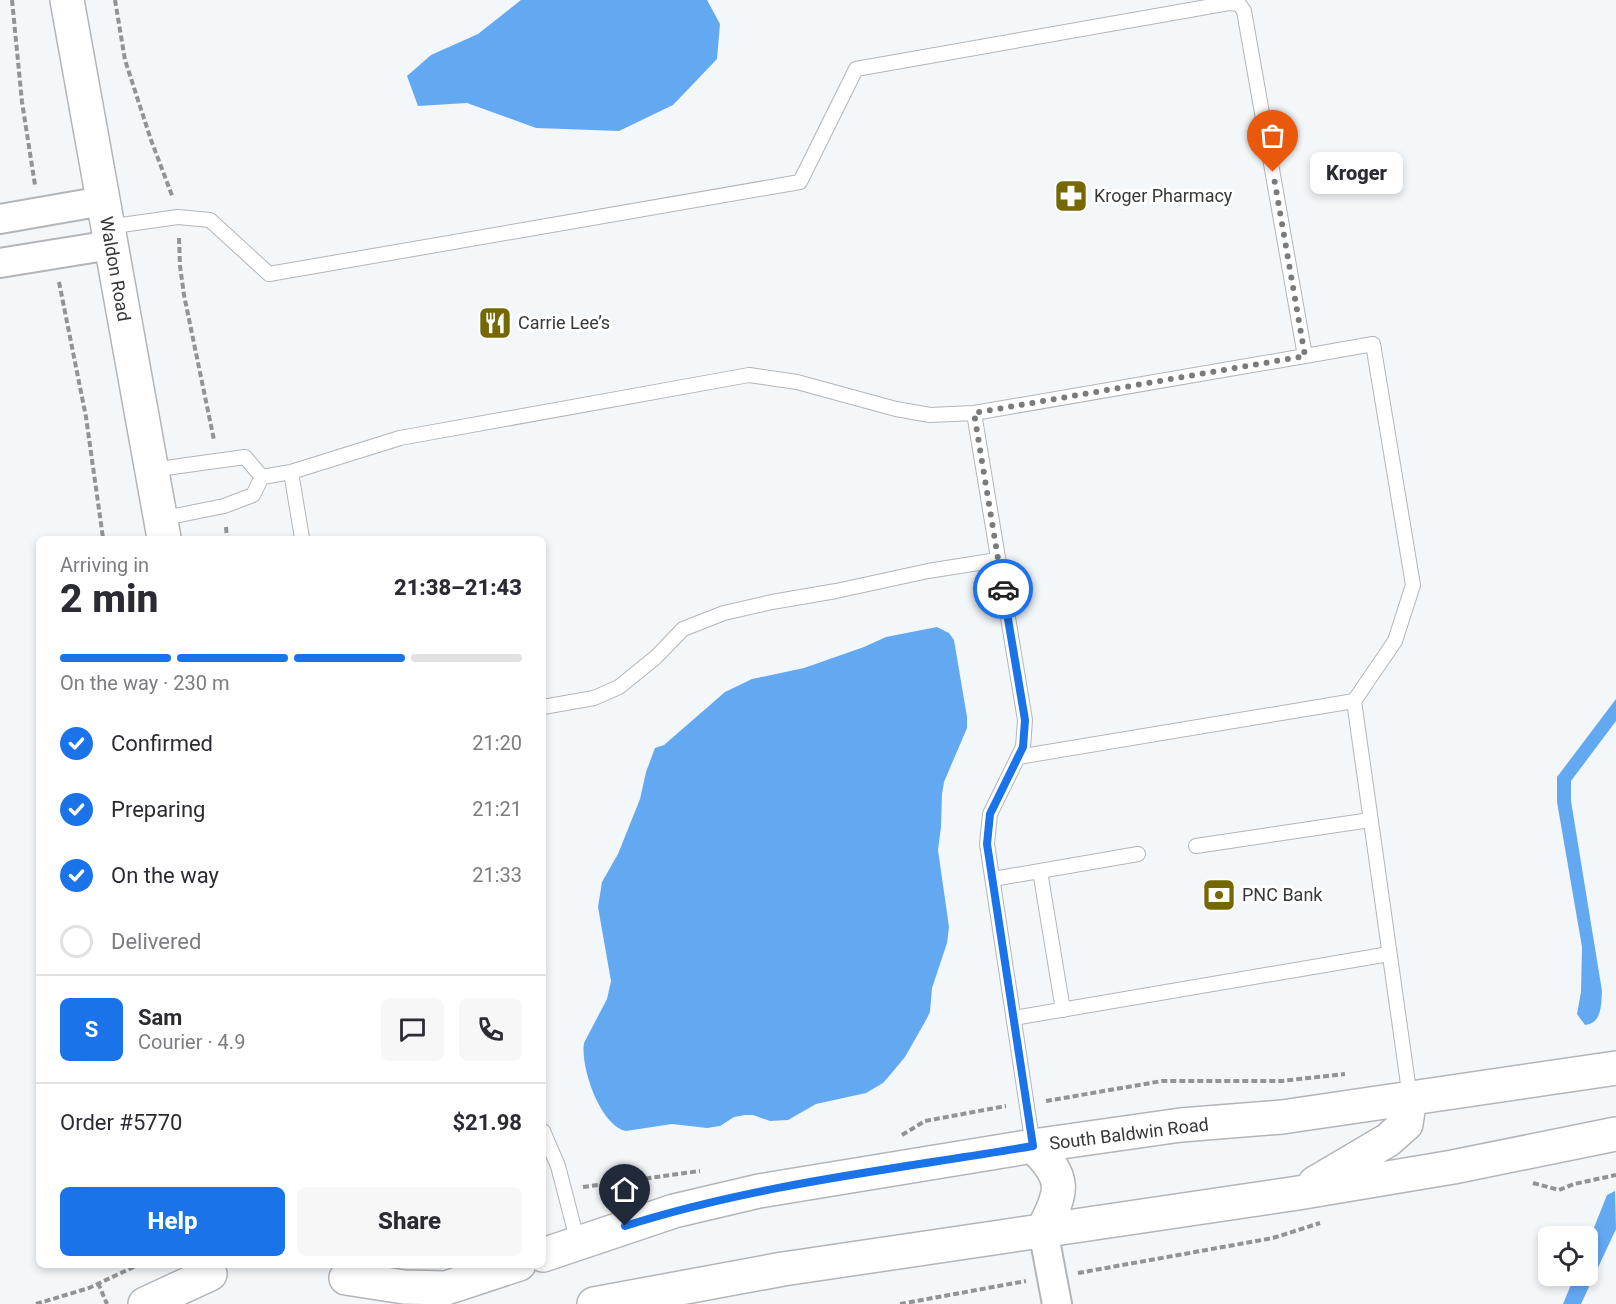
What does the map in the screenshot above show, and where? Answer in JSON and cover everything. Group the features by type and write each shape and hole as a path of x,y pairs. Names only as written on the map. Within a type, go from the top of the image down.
{"main road":[{"name":"Waldon Road","path":"67,0 162,529"},
{"name":"South Baldwin Road","path":"546,1255 674,1210 759,1191 1033,1146 1181,1125 1282,1117 1616,1068"},
{"path":"1298,1193 1388,1140 1406,1124 1410,1098"},
{"path":"594,1304 645,1299 783,1269 1298,1193 1453,1167 1616,1134"},
{"path":"1033,1146 1050,1162 1058,1180 1059,1192 1042,1230"},
{"path":"346,1282 446,1288 507,1268"},
{"path":"145,1304 214,1269"},
{"path":"196,1304 205,1280 214,1269"}],"street":[{"path":"0,219 107,224"},
{"path":"0,263 107,224"},
{"path":"1042,1230 1054,1290"}],"lane":[{"path":"107,224 178,217 210,220 268,274 800,183 856,69 1229,3 1239,4 1244,11 1305,356"},
{"path":"262,477 291,472 400,438 749,375 797,382 896,409 930,415 974,413 1372,344 1413,585 1395,640 1354,701 1410,1098"},
{"path":"974,413 1025,720 1023,747 990,814 987,844 1033,1146"},
{"path":"151,470 245,457 262,477"},
{"path":"291,472 302,536"},
{"path":"162,529 253,495 262,477"},
{"path":"546,706 594,698 619,687 656,657 682,629 724,614 772,602 928,571 997,560"},
{"path":"1018,758 1354,701"},
{"path":"1196,846 1370,820"},
{"path":"993,879 1138,854"},
{"path":"1040,871 1063,1010"},
{"path":"1014,1018 1389,954"},
{"path":"546,1138 558,1166 578,1243"}],"path":[{"path":"115,0 125,60 151,140 171,188 178,217 184,295 217,461"},
{"path":"224,506 227,536"},
{"path":"1522,1182 1558,1190 1574,1184 1616,1175"},
{"path":"900,1304 1054,1290 1273,1238 1326,1220"},
{"path":"36,1304 89,1288 131,1268"},
{"path":"98,1282 108,1304"}],"water":[{"path":"521,0 707,0 720,24 717,59 673,105 619,131 536,128 467,103 418,106 407,76 431,55 478,34"},
{"path":"937,627 949,633 954,640 967,728 944,782 942,794 938,850 949,927 947,943 932,988 930,1012 905,1057 883,1083 866,1093 816,1104 788,1120 770,1121 753,1115 745,1115 734,1117 720,1126 707,1128 672,1124 626,1131 617,1127 600,1107 594,1094 585,1066 584,1043 607,999 611,981 598,907 602,882 618,854 640,799 646,772 655,748 664,745 725,692 752,679 804,668 886,637"},
{"path":"1616,699 1616,721 1571,781 1571,801 1602,991 1598,1017 1591,1024 1585,1025 1577,1014 1581,992 1582,947 1557,802 1557,777"},
{"path":"1615,1191 1616,1229 1598,1268 1598,1226 1595,1226 1607,1195"},
{"path":"1570,1286 1589,1286 1581,1304 1563,1304"}],"way so far":[{"path":"1003,589 974,413 1305,356 1273,172"}],"place":[{"name":"Kroger","path":"1273,172"},
{"name":"Kroger Pharmacy","path":"1071,196"},
{"name":"Carrie Lee’s","path":"495,323"},
{"name":"PNC Bank","path":"1219,895"}],"route":[{"path":"625,1226 674,1210 759,1191 1033,1146 987,844 990,814 1023,747 1025,720 1003,589"}]}
